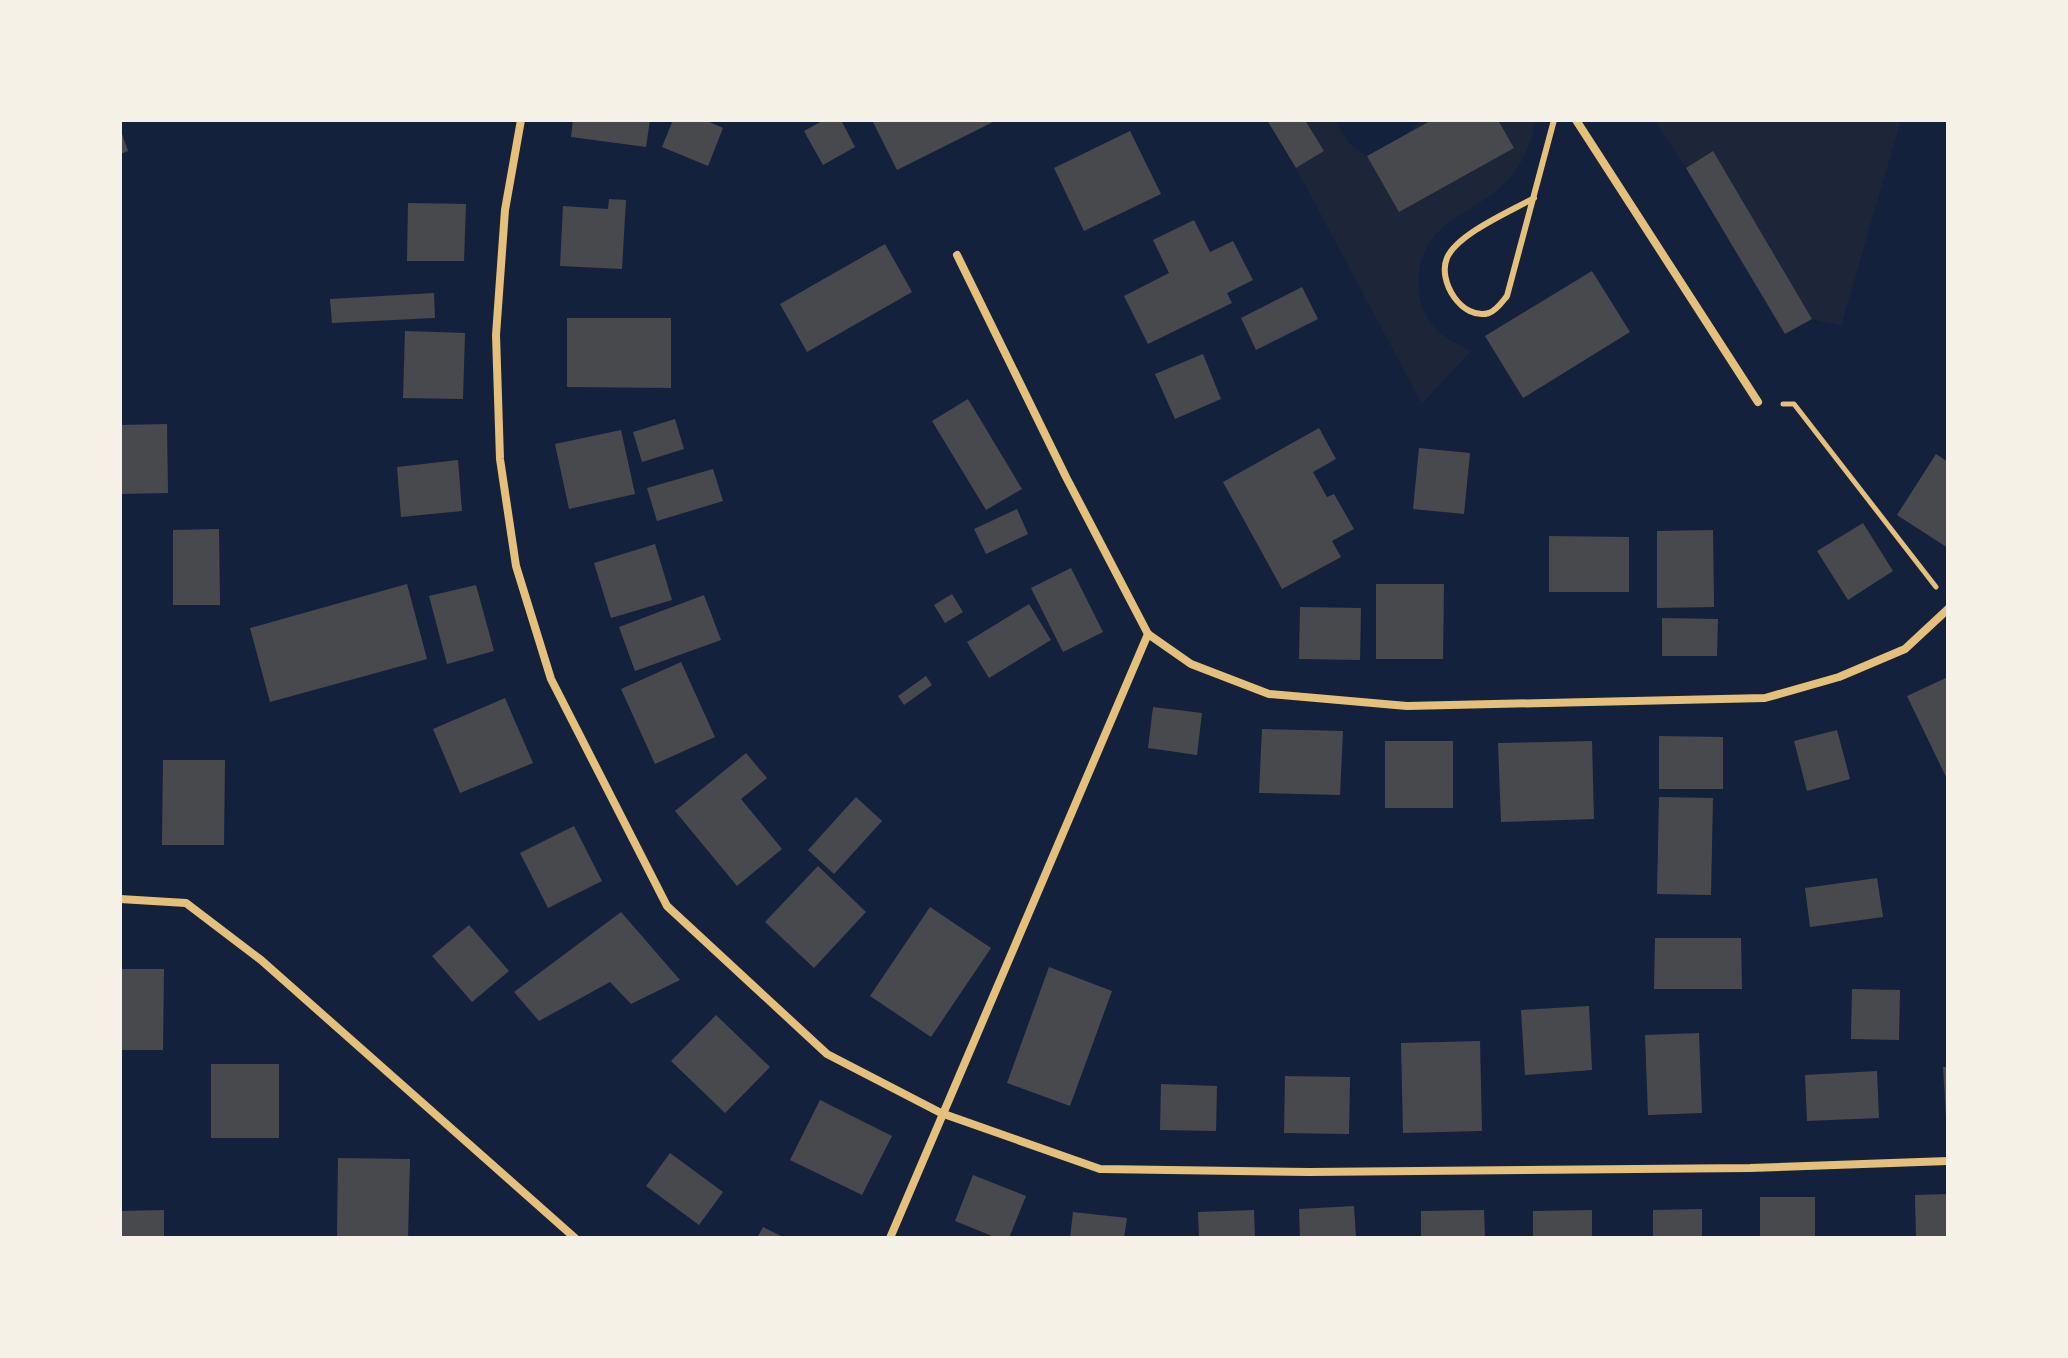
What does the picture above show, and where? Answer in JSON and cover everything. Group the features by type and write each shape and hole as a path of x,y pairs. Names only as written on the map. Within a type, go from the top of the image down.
{"street":[{"path":"521,120 505,210 496,335 500,459 516,566 551,679 667,906 827,1054 941,1113 1100,1169 1309,1172 1718,1169 1948,1161"},
{"path":"1576,120 1758,402"},
{"path":"957,255 1066,477 1148,634 1191,664 1269,694 1407,706 1765,698 1839,677 1905,649 1948,609"},
{"path":"890,1238 1148,634"},
{"path":"120,899 186,903 261,960 575,1238"}],"lane":[{"path":"1534,198 1458,244 1446,259 1445,279 1452,298 1476,313 1487,314 1507,296 1534,198 1554,120"}],"path":[{"path":"1758,402 1794,404 1938,591"}],"shaded area":[{"path":"1305,120 1334,120 1349,143 1367,156 1407,134 1421,120 1535,120 1532,137 1515,172 1489,197 1442,228 1425,251 1418,279 1423,308 1439,332 1471,351 1422,404 1296,168 1324,151"},
{"path":"1660,120 1901,120 1841,326 1812,319 1713,152 1686,168 1656,123"}],"building":[{"path":"573,120 650,120 646,147 571,137"},
{"path":"673,120 705,120 723,128 708,166 662,147"},
{"path":"824,120 841,120 855,147 823,165 804,131"},
{"path":"872,120 997,120 897,170"},
{"path":"1267,120 1305,120 1324,151 1296,168"},
{"path":"1432,120 1498,120 1514,148 1399,212 1367,156"},
{"path":"120,128 128,151 120,154"},
{"path":"1130,131 1161,194 1084,231 1054,168"},
{"path":"1713,151 1812,319 1785,334 1686,168"},
{"path":"609,199 626,200 622,269 560,266 563,206 608,209"},
{"path":"408,203 466,204 464,261 407,261"},
{"path":"1194,220 1210,252 1233,241 1253,280 1227,293 1232,303 1148,344 1124,296 1169,273 1153,240"},
{"path":"885,244 912,292 807,352 780,304"},
{"path":"1592,271 1630,332 1523,398 1485,336"},
{"path":"1302,287 1318,319 1256,350 1241,318"},
{"path":"434,293 435,318 332,323 330,299"},
{"path":"567,318 671,318 671,388 567,387"},
{"path":"405,331 465,333 463,399 403,398"},
{"path":"1203,354 1221,399 1175,419 1155,374"},
{"path":"968,399 1022,489 986,510 932,421"},
{"path":"675,419 684,449 642,462 633,432"},
{"path":"167,424 168,493 120,494 120,425"},
{"path":"1319,428 1336,459 1313,472 1327,497 1334,494 1354,529 1332,541 1341,557 1282,589 1223,482"},
{"path":"621,430 635,494 569,509 555,444"},
{"path":"1419,448 1470,453 1464,514 1413,509"},
{"path":"1936,454 1948,462 1948,548 1897,515"},
{"path":"458,460 462,511 401,517 397,467"},
{"path":"713,469 723,501 657,521 647,488"},
{"path":"1017,509 1028,534 986,554 974,529"},
{"path":"1863,523 1893,571 1848,600 1817,551"},
{"path":"219,529 220,605 173,605 173,530"},
{"path":"1713,530 1714,607 1657,608 1657,531"},
{"path":"1549,536 1629,537 1629,592 1549,592"},
{"path":"655,544 672,600 611,618 594,563"},
{"path":"1071,568 1103,632 1063,652 1031,588"},
{"path":"407,584 427,659 270,702 250,628"},
{"path":"1376,584 1444,584 1443,659 1376,659"},
{"path":"476,585 494,651 447,664 429,596"},
{"path":"952,594 963,612 945,623 934,605"},
{"path":"704,595 721,640 635,671 619,627"},
{"path":"1029,604 1051,640 989,678 967,642"},
{"path":"1300,607 1361,608 1360,660 1299,659"},
{"path":"1662,618 1718,619 1717,656 1662,656"},
{"path":"681,662 715,737 655,764 621,689"},
{"path":"926,676 932,685 904,705 898,696"},
{"path":"1948,677 1948,781 1907,696"},
{"path":"505,698 533,763 460,793 433,729"},
{"path":"1153,707 1202,713 1197,755 1148,748"},
{"path":"1262,729 1343,731 1340,795 1259,793"},
{"path":"1837,730 1850,779 1807,791 1794,741"},
{"path":"1659,736 1723,737 1723,789 1659,789"},
{"path":"1385,741 1453,741 1453,808 1385,808"},
{"path":"1592,741 1594,819 1501,822 1498,743"},
{"path":"746,753 767,778 741,799 782,849 737,886 675,811"},
{"path":"163,760 225,760 224,845 162,845"},
{"path":"856,797 882,821 834,874 808,850"},
{"path":"1659,797 1713,798 1711,895 1657,894"},
{"path":"574,826 602,881 548,908 520,853"},
{"path":"818,866 866,912 814,968 765,922"},
{"path":"1877,878 1883,917 1810,927 1805,888"},
{"path":"930,907 991,948 931,1037 870,996"},
{"path":"621,912 680,980 631,1004 610,982 539,1021 514,992"},
{"path":"469,925 509,971 472,1002 432,956"},
{"path":"1655,938 1741,938 1742,989 1654,989"},
{"path":"1049,967 1112,991 1070,1106 1007,1083"},
{"path":"120,969 164,969 163,1050 120,1050"},
{"path":"1852,989 1900,990 1899,1040 1851,1039"},
{"path":"1589,1006 1592,1070 1525,1075 1521,1010"},
{"path":"716,1015 770,1067 725,1113 671,1061"},
{"path":"1699,1033 1702,1113 1648,1115 1645,1035"},
{"path":"1480,1041 1482,1131 1403,1133 1401,1043"},
{"path":"211,1064 279,1064 279,1138 211,1138"},
{"path":"1943,1067 1948,1067 1946,1117"},
{"path":"1877,1071 1879,1118 1807,1121 1805,1075"},
{"path":"1285,1076 1350,1077 1349,1134 1284,1133"},
{"path":"1161,1084 1217,1086 1216,1131 1160,1130"},
{"path":"820,1100 892,1136 862,1195 790,1160"},
{"path":"670,1153 723,1192 699,1225 646,1186"},
{"path":"338,1158 410,1159 408,1238 337,1237"},
{"path":"973,1175 1026,1196 1009,1238 997,1238 955,1221"},
{"path":"1948,1194 1948,1238 1916,1238 1915,1195"},
{"path":"1760,1197 1815,1197 1815,1238 1760,1238"},
{"path":"1354,1206 1356,1238 1300,1238 1299,1209"},
{"path":"1702,1209 1702,1238 1653,1238 1653,1210"},
{"path":"164,1210 164,1238 120,1238 120,1211"},
{"path":"1254,1210 1255,1238 1199,1238 1198,1212"},
{"path":"1484,1210 1485,1238 1421,1238 1421,1211"},
{"path":"1592,1210 1592,1238 1533,1238 1533,1211"},
{"path":"1073,1212 1127,1218 1124,1238 1070,1238"},
{"path":"763,1227 785,1238 757,1238"}]}
